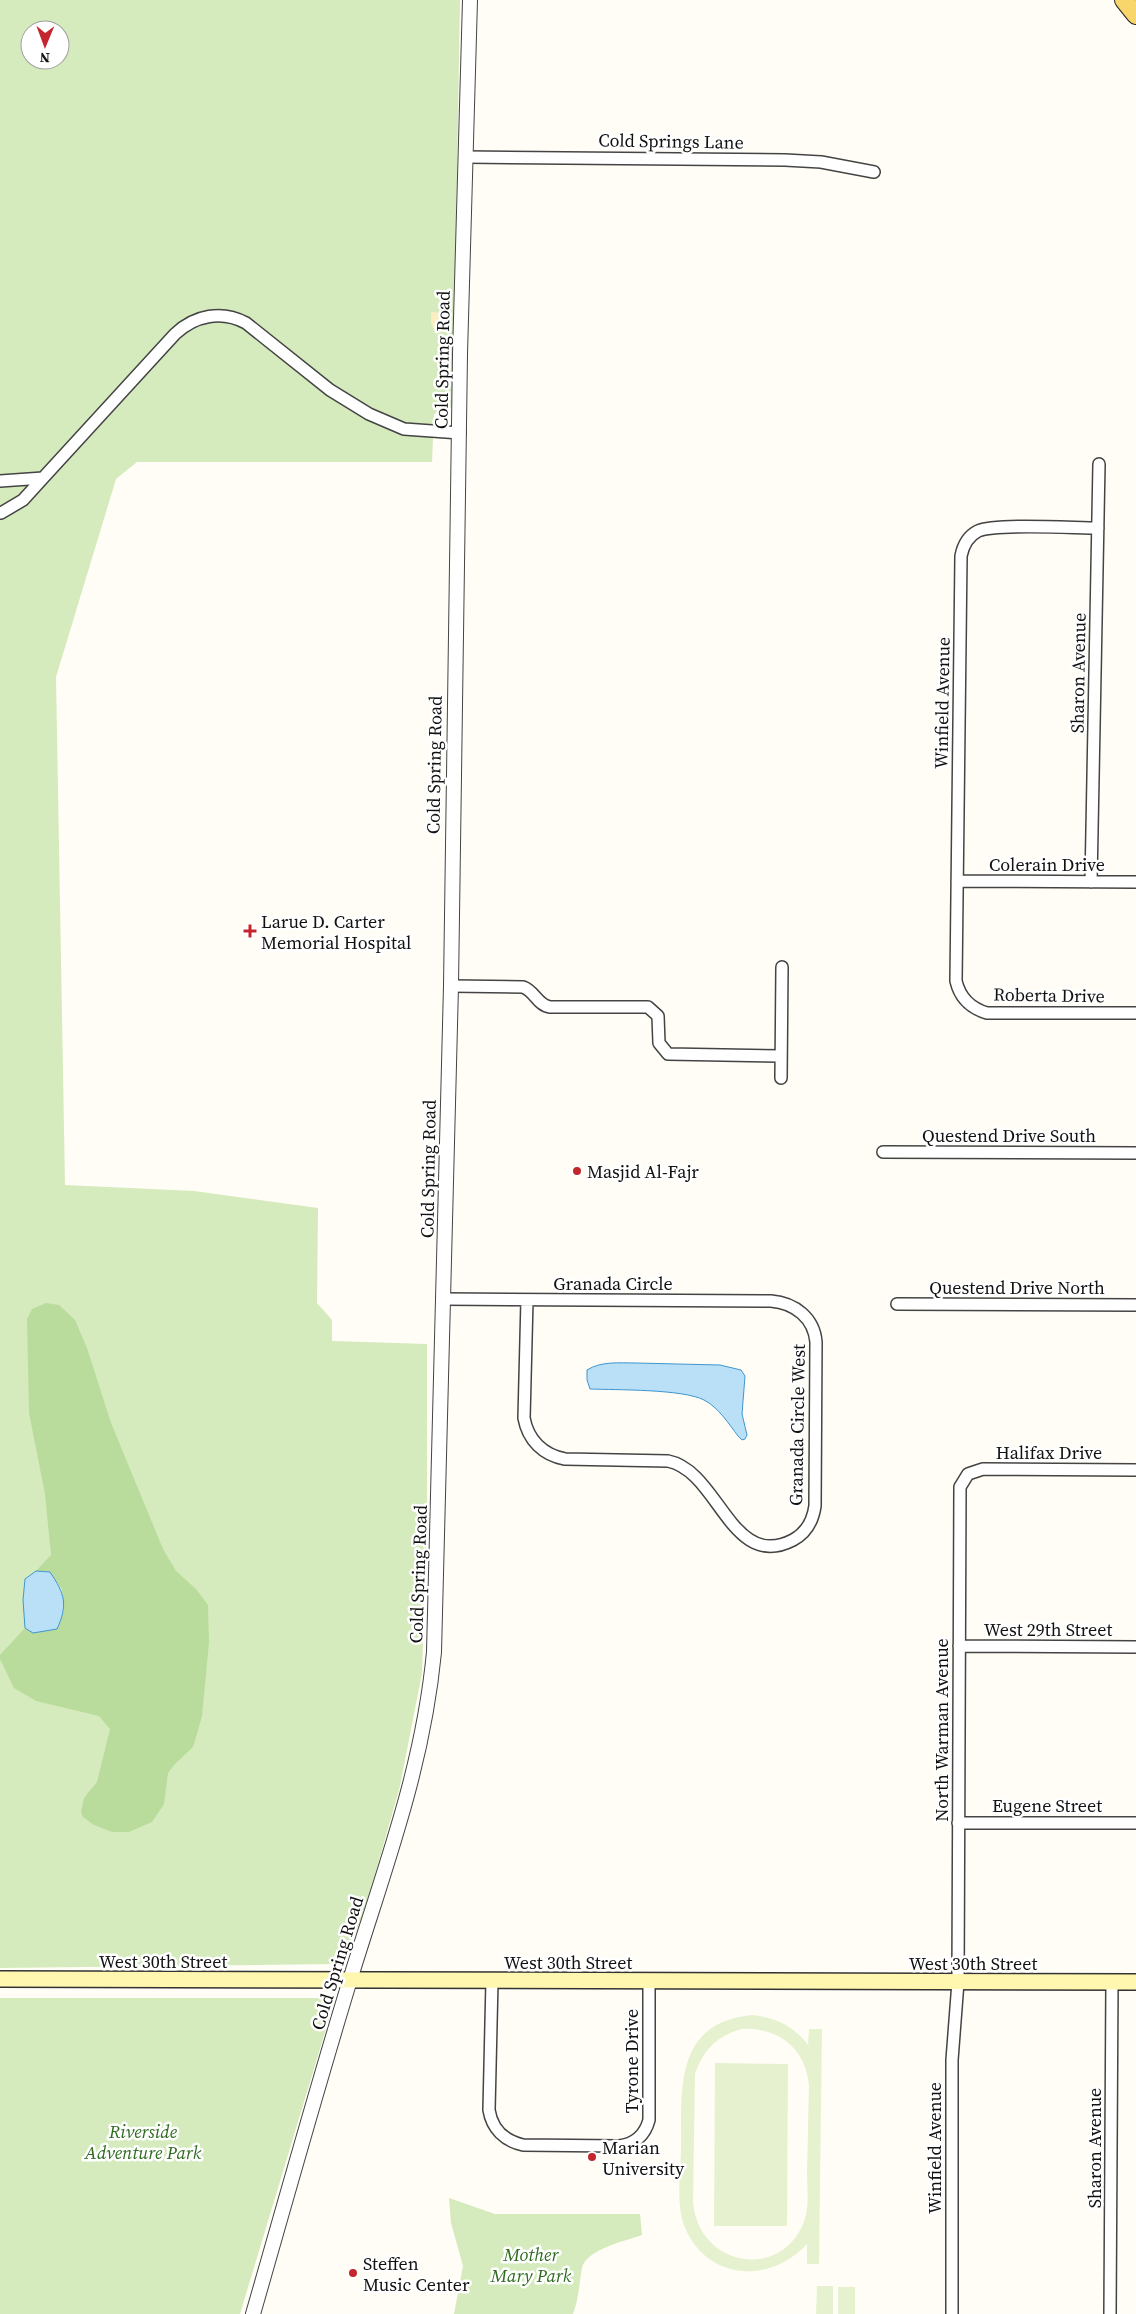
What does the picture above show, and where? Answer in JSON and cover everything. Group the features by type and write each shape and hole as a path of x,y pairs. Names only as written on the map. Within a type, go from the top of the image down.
{"main road":[{"path":"1124,0 1136,15"},
{"name":"West 30th Street","path":"0,1980 1136,1982"}],"street":[{"name":"Cold Spring Road","path":"253,2314 350,1980 405,1809 421,1746 430,1692 437,1610 450,986 454,660 470,0"},
{"name":"Cold Springs Lane","path":"466,157 785,160 821,162 874,172"},
{"path":"1,513 23,500 175,334 193,320 211,316 234,318 246,323 330,390 369,414 394,426 416,431 460,433"},
{"name":"Sharon Avenue","path":"1091,882 1099,464"},
{"path":"0,481 43,478"},
{"name":"Winfield Avenue","path":"965,1001 956,981 961,556 963,547 971,535 988,528 1098,528"},
{"name":"Colerain Drive","path":"957,881 1136,882"},
{"path":"781,1078 782,967"},
{"path":"450,986 523,987 533,992 542,1004 550,1007 648,1007 658,1016 660,1042 668,1054 781,1056"},
{"name":"Roberta Drive","path":"965,1001 978,1010 990,1013 1136,1013"},
{"name":"Questend Drive South","path":"883,1152 1136,1153"},
{"name":"Granada Circle","path":"444,1299 782,1303"},
{"name":"Granada Circle West","path":"526,1300 524,1418 528,1432 539,1447 555,1458 673,1462 691,1471 698,1477 735,1528 750,1540 772,1546 785,1544 804,1532 812,1519 815,1506 816,1342 813,1328 805,1316 798,1310 782,1303"},
{"name":"Questend Drive North","path":"897,1304 1136,1305"},
{"name":"Halifax Drive","path":"964,1479 972,1471 983,1469 1136,1470"},
{"name":"North Warman Avenue","path":"958,1982 960,1491 964,1479"},
{"name":"West 29th Street","path":"959,1646 1136,1646"},
{"name":"Eugene Street","path":"958,1822 1136,1823"},
{"name":"Tyrone Drive","path":"492,1981 489,2110 493,2124 498,2131 509,2141 523,2145 619,2146 633,2142 640,2137 649,2120 649,1981"},
{"name":"Winfield Avenue","path":"952,2314 952,2060 958,1982"},
{"name":"Sharon Avenue","path":"1110,2314 1112,1982"}],"green space":[{"path":"0,0 460,0 453,407 434,414 432,462 137,462 116,479 56,677 65,1185 194,1191 318,1208 317,1303 332,1320 332,1341 427,1344 427,1516 422,1673 400,1786 361,1924 338,1964 0,1968"},
{"path":"46,1303 59,1305 75,1320 87,1348 111,1423 163,1549 176,1571 196,1589 208,1605 209,1642 202,1716 193,1747 168,1773 164,1804 152,1822 129,1832 112,1832 94,1825 83,1817 81,1812 84,1798 97,1782 110,1729 99,1716 36,1701 14,1688 0,1659 0,1655 25,1628 33,1633 64,1612 62,1589 50,1572 36,1571 51,1555 45,1494 29,1413 27,1319 32,1309"},
{"name":"Riverside Adventure Park","path":"0,1998 329,1998 332,2009 240,2314 0,2314"},
{"path":"753,2015 769,2018 791,2028 808,2045 809,2029 822,2029 819,2264 807,2264 807,2244 792,2257 776,2266 741,2271 724,2267 709,2258 695,2246 685,2228 680,2210 679,2191 681,2107 687,2064 695,2046 708,2031 727,2020","holes":["742,2029 755,2029 779,2036 796,2051 807,2073 809,2086 808,2198 805,2218 791,2242 776,2254 759,2259 740,2258 723,2252 709,2240 698,2223 693,2202 695,2074 698,2065 712,2045 726,2035"]},
{"path":"715,2063 788,2064 787,2226 714,2226"},
{"name":"Mother Mary Park","path":"449,2198 495,2214 640,2214 642,2235 599,2251 585,2261 573,2314 454,2314 463,2266 451,2223"},
{"path":"817,2286 833,2286 833,2314 816,2314"},
{"path":"838,2287 855,2287 855,2314 838,2314"}],"sand":[{"path":"431,313 440,313 440,325 434,329 431,324"}],"water":[{"path":"604,1364 720,1365 741,1370 745,1376 742,1414 747,1435 742,1440 714,1407 694,1396 649,1391 590,1389 587,1380 587,1370"},
{"path":"36,1571 50,1572 62,1593 64,1606 57,1629 33,1633 25,1628 23,1600 25,1579"}],"place":[{"name":"Larue D. Carter Memorial Hospital","path":"250,931"},
{"name":"Masjid Al-Fajr","path":"577,1171"},
{"name":"Marian University","path":"592,2157"},
{"name":"Steffen Music Center","path":"353,2273"}]}
